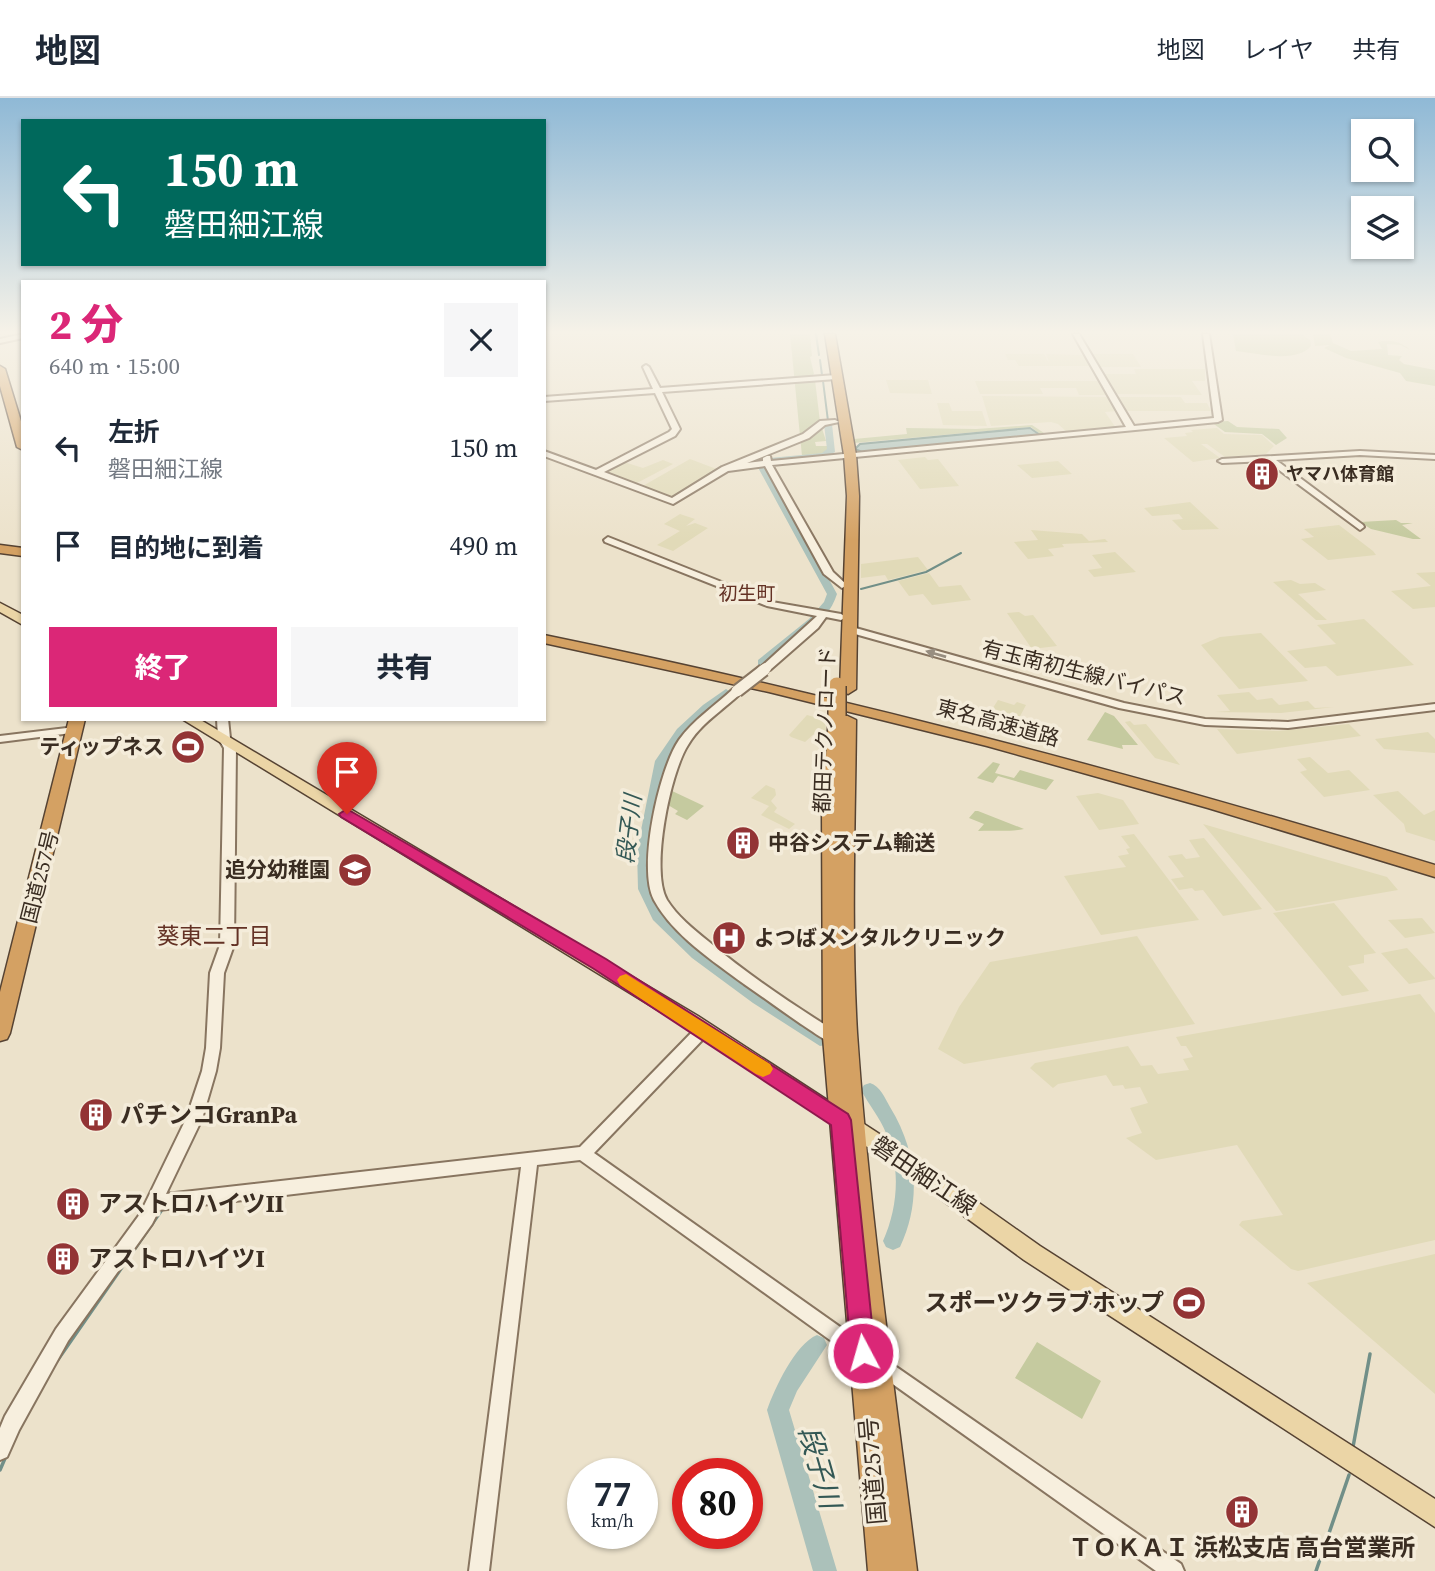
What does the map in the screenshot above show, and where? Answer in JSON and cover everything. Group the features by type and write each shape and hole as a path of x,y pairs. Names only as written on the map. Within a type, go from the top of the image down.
{"highway":[{"path":"10,403 21,440"},
{"name":"都田テクノロード","path":"832,403 831,422 845,455 841,617 848,1125"},
{"name":"都田テクノロード","path":"837,403 854,536 852,630 843,687"},
{"path":"0,549 21,552"},
{"path":"0,555 21,558"},
{"name":"東名高速道路","path":"546,632 705,666 922,717 1155,779 1435,862"},
{"name":"東名高速道路","path":"546,639 701,672 998,744 1152,786 1435,871"},
{"name":"都田テクノロード","path":"843,717 831,810 830,932 833,1037 848,1125"},
{"name":"国道257号","path":"1,1023 76,725"},
{"name":"国道257号","path":"848,1125 871,1359 883,1571"},
{"name":"国道257号","path":"871,1359 902,1571"}],"main road":[{"path":"0,607 21,620"},
{"name":"磐田細江線","path":"193,721 600,964 897,1156 1032,1253 1435,1514"}],"street":[{"path":"598,472 675,431 663,403"},
{"path":"1116,403 1131,428"},
{"path":"729,467 1219,420 1216,403"},
{"path":"546,454 673,500 729,467 831,422"},
{"path":"765,462 771,450"},
{"path":"1222,461 1360,453 1435,457"},
{"path":"1267,457 1360,527"},
{"path":"765,462 829,574 842,585"},
{"path":"608,540 751,597 841,617"},
{"path":"820,614 814,626 737,691 684,741 677,752 666,784 653,870 655,888 667,910 686,929 734,968 833,1037"},
{"name":"有玉南初生線バイパス","path":"852,630 1107,702 1192,720 1236,725 1288,724 1435,707"},
{"name":"有玉南初生線バイパス","path":"996,665 1149,707 1224,718 1304,718 1435,701"},
{"path":"0,1450 12,1423 62,1335 118,1259 154,1203 194,1119 213,1048 217,973 227,945 230,748 224,738 222,721"},
{"path":"0,739 76,725"},
{"path":"154,1203 582,1153 703,1030"},
{"path":"582,1153 1174,1571"},
{"path":"479,1571 530,1159"}],"shaded area":[{"path":"937,403 949,403 952,411 982,411 987,426 943,425"},
{"path":"984,403 1113,403 1118,411 1105,412 1116,428 1068,433 1058,424 1051,422 991,426"},
{"path":"1121,403 1207,403 1211,411 1125,411"},
{"path":"1217,428 1224,434 1262,435 1274,446 1266,454 1225,457 1207,444 1201,444 1220,458 1193,462 1164,438 1187,436 1185,433 1193,432 1191,430"},
{"path":"925,457 928,460 938,459 959,486 920,489 898,460"},
{"path":"690,459 719,470 673,498 641,487"},
{"path":"663,460 673,464 635,484 603,473 624,462 643,468"},
{"path":"1058,461 1072,474 1032,478 1017,465"},
{"path":"1190,502 1219,529 1182,530 1172,520 1183,519 1179,514 1152,516 1144,508"},
{"path":"680,514 695,519 686,526 695,523 708,528 673,551 657,545 680,531 664,524"},
{"path":"1339,525 1376,555 1328,560 1301,539 1314,537 1304,529"},
{"path":"1031,530 1082,534 1089,541 1105,539 1108,542 1062,544 1064,547 1048,549 1054,556 1028,559 1014,542 1038,540"},
{"path":"1115,552 1136,572 1094,577 1088,570 1102,568 1092,555"},
{"path":"918,557 928,570 888,580 885,575 861,578 861,564"},
{"path":"1435,572 1435,607 1413,609 1391,591 1431,586 1416,573"},
{"path":"929,573 939,587 961,585 971,600 932,605 923,594 909,596 898,581"},
{"path":"1291,580 1300,584 1315,583 1326,590 1298,594 1327,620 1316,620 1273,582"},
{"path":"1019,612 1025,616 1033,615 1057,646 1032,649 1007,613"},
{"path":"1364,619 1414,665 1337,676 1326,666 1305,668 1287,651 1336,644 1317,625"},
{"path":"1261,633 1308,681 1239,689 1201,645 1220,637"},
{"path":"1249,692 1257,700 1272,698 1279,705 1308,701 1315,708 1334,707 1281,713 1215,712 1230,711 1217,695"},
{"path":"998,700 1014,705 1017,702 1026,705 1017,722 989,714"},
{"path":"807,715 825,720 827,738 815,733 805,742 789,735"},
{"path":"1130,721 1134,725 1146,724 1180,765 1155,758 1125,722"},
{"path":"1349,724 1361,736 1237,754 1217,729 1278,731"},
{"path":"1428,732 1435,739 1435,753 1384,749 1375,739"},
{"path":"1310,757 1328,773 1349,770 1370,790 1324,797 1300,772 1307,770 1297,759"},
{"path":"766,785 775,789 776,795 771,801 777,808 774,812 795,824 789,829 761,815 769,806 751,798"},
{"path":"1398,791 1424,815 1435,810 1435,841 1406,832 1404,824 1373,795"},
{"path":"1098,793 1123,800 1139,824 1099,830 1076,796"},
{"path":"1203,824 1387,877 1398,890 1276,911"},
{"path":"1134,834 1199,920 1101,935 1064,876 1126,867 1118,856 1129,854 1126,849 1130,848 1121,836"},
{"path":"1204,838 1262,909 1223,916 1203,890 1179,890 1171,879 1184,877 1168,856 1182,854 1186,859 1200,857 1189,840"},
{"path":"1334,903 1376,953 1364,955 1364,963 1348,966 1369,991 1342,996 1273,913"},
{"path":"1422,918 1435,933 1405,938 1388,920"},
{"path":"1137,936 1195,1024 964,1064 938,1049 959,1007 990,962"},
{"path":"1407,948 1435,979 1409,984 1381,953"},
{"path":"1420,994 1435,1013 1435,1240 1298,1271 1291,1269 1239,1225 1242,1221 1283,1215 1237,1145 1156,1160 1126,1138 1142,1133 1130,1108 1148,1103 1140,1087 1125,1089 1123,1085 1113,1086 1106,1075 1058,1084 1053,1088 1030,1068 1035,1063 1128,1046 1141,1066 1152,1065 1158,1074 1189,1070 1183,1059 1193,1057 1176,1037"},
{"path":"1435,1254 1435,1394 1307,1283"}],"green space":[{"path":"797,403 818,403 826,441 815,442 816,446 828,446 828,450 822,454 802,456"},
{"path":"1228,421 1237,427 1279,429 1287,438 1276,445 1262,434 1225,432 1211,422"},
{"path":"1032,425 1047,435 1041,435 1031,427 854,443 854,439 907,434 906,428 976,429"},
{"path":"1396,520 1413,523 1402,525 1421,539 1371,529 1360,522"},
{"path":"1105,712 1114,716 1138,745 1122,745 1123,749 1087,740"},
{"path":"993,762 1000,764 995,773 1014,778 1020,770 1054,780 1046,790 998,776 993,783 977,778"},
{"path":"670,790 704,806 687,820 675,814 678,811 668,805"},
{"path":"975,811 1024,829 978,831 984,824 969,818"},
{"path":"1037,1342 1101,1381 1082,1419 1015,1378"}],"water":[{"path":"1030,428 1040,435 862,452 855,449 860,444"}],"waterway":[{"path":"826,403 828,421"},
{"name":"段子川","path":"762,663 823,612 832,594 760,462 824,455 832,450 828,424"},
{"path":"861,589 926,572 961,553"},
{"name":"段子川","path":"726,693 682,732 662,761 644,850 645,889 658,917 679,938 717,969 820,1040"},
{"name":"段子川","path":"870,1090 895,1132 904,1160 905,1191 893,1241"},
{"path":"57,1361 161,1211"},
{"name":"段子川","path":"817,1345 789,1384 778,1410 825,1571"},
{"path":"1353,1447 1370,1354"},
{"path":"0,1470 6,1456"},
{"path":"1316,1571 1349,1475"}],"slow traffic":[{"path":"626,980 763,1069"}],"place":[{"name":"ヤマハ体育館","path":"1262,474"},
{"name":"ティップネス","path":"188,747"},
{"name":"中谷システム輸送","path":"743,843"},
{"name":"追分幼稚園","path":"355,870"},
{"name":"よつばメンタルクリニック","path":"729,938"},
{"name":"パチンコGranPa","path":"96,1115"},
{"name":"アストロハイツII","path":"73,1204"},
{"name":"アストロハイツI","path":"63,1259"},
{"name":"スポーツクラブホップ","path":"1189,1303"},
{"name":"ＴＯＫＡＩ 浜松支店 高台営業所","path":"1242,1512"}],"district":[{"name":"初生町","path":"747,593"},
{"name":"葵東二丁目","path":"214,936"}],"route":[{"path":"347,814 691,1020 841,1120 863,1353"}]}
